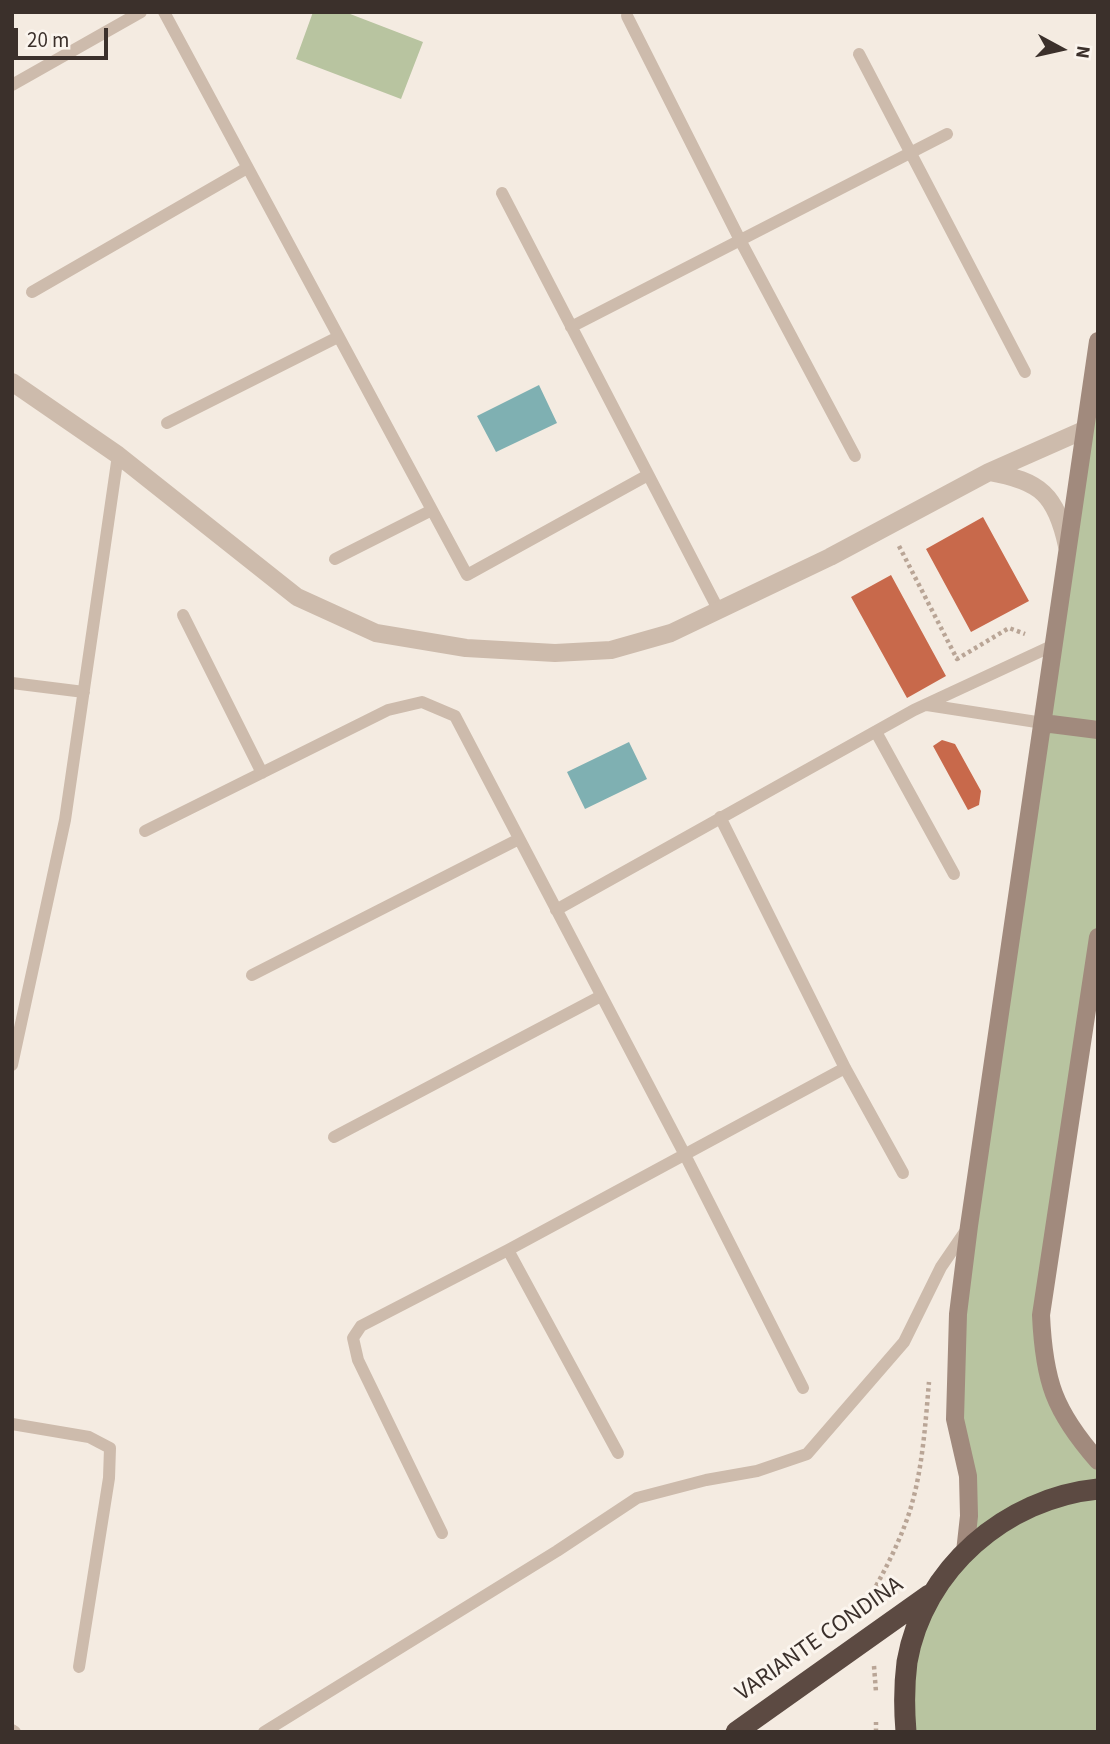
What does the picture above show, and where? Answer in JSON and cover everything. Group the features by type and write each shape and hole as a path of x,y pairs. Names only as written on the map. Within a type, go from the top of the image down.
{"highway":[{"path":"906,1732 904,1696 908,1660 918,1625 934,1592 965,1552 1007,1518 1031,1506 1056,1497 1098,1489"},
{"name":"VARIANTE CONDINA","path":"736,1732 934,1592"}],"main road":[{"path":"965,1552 969,1516 968,1476 955,1419 958,1314 1098,341"},
{"path":"1043,723 1098,730"},
{"path":"1098,937 1041,1315 1043,1357 1054,1397 1073,1433 1098,1461"}],"street":[{"path":"12,382 118,455 297,597 376,633 466,648 555,653 611,650 671,633 888,527 989,472 1084,430"},
{"path":"989,472 1019,477 1044,493 1061,518 1067,547"}],"lane":[{"path":"12,85 141,12"},
{"path":"164,12 467,575 648,475"},
{"path":"627,16 740,240 855,456"},
{"path":"859,54 1025,372"},
{"path":"571,327 947,134"},
{"path":"32,292 247,168"},
{"path":"502,193 719,611"},
{"path":"167,423 338,337"},
{"path":"12,1065 65,820 118,455"},
{"path":"335,559 432,510"},
{"path":"183,615 262,773"},
{"path":"556,910 914,710 1054,645"},
{"path":"12,683 84,692"},
{"path":"145,831 388,710 422,702 454,716 685,1155 803,1388"},
{"path":"927,705 1043,723"},
{"path":"876,732 954,874"},
{"path":"720,817 845,1068 903,1173"},
{"path":"252,975 519,839"},
{"path":"334,1137 601,996"},
{"path":"442,1533 358,1360 354,1338 361,1326 845,1068"},
{"path":"264,1732 557,1551 637,1498 706,1480 757,1471 807,1454 904,1342 942,1267 969,1226"},
{"path":"508,1250 618,1453"},
{"path":"12,1424 89,1437 110,1448 109,1478 79,1667"}],"path":[{"path":"888,527 957,659 1009,628 1054,645"},
{"path":"876,1704 874,1665 863,1643 850,1630 873,1591 907,1521 917,1476 930,1371"},
{"path":"876,1718 876,1732"}],"green space":[{"path":"313,12 345,12 423,42 401,99 296,59"},
{"path":"1098,341 1098,937 1043,1357 1098,1461 1098,1732 906,1732 908,1660 965,1552 969,1516 955,1419 958,1314"}],"water":[{"path":"539,385 557,423 496,452 477,416"},
{"path":"629,742 647,779 585,809 567,772"}],"building":[{"path":"983,517 1029,601 971,632 926,549"},
{"path":"891,575 946,676 907,698 851,597"},
{"path":"942,740 955,744 981,791 979,805 968,810 933,746"}]}
